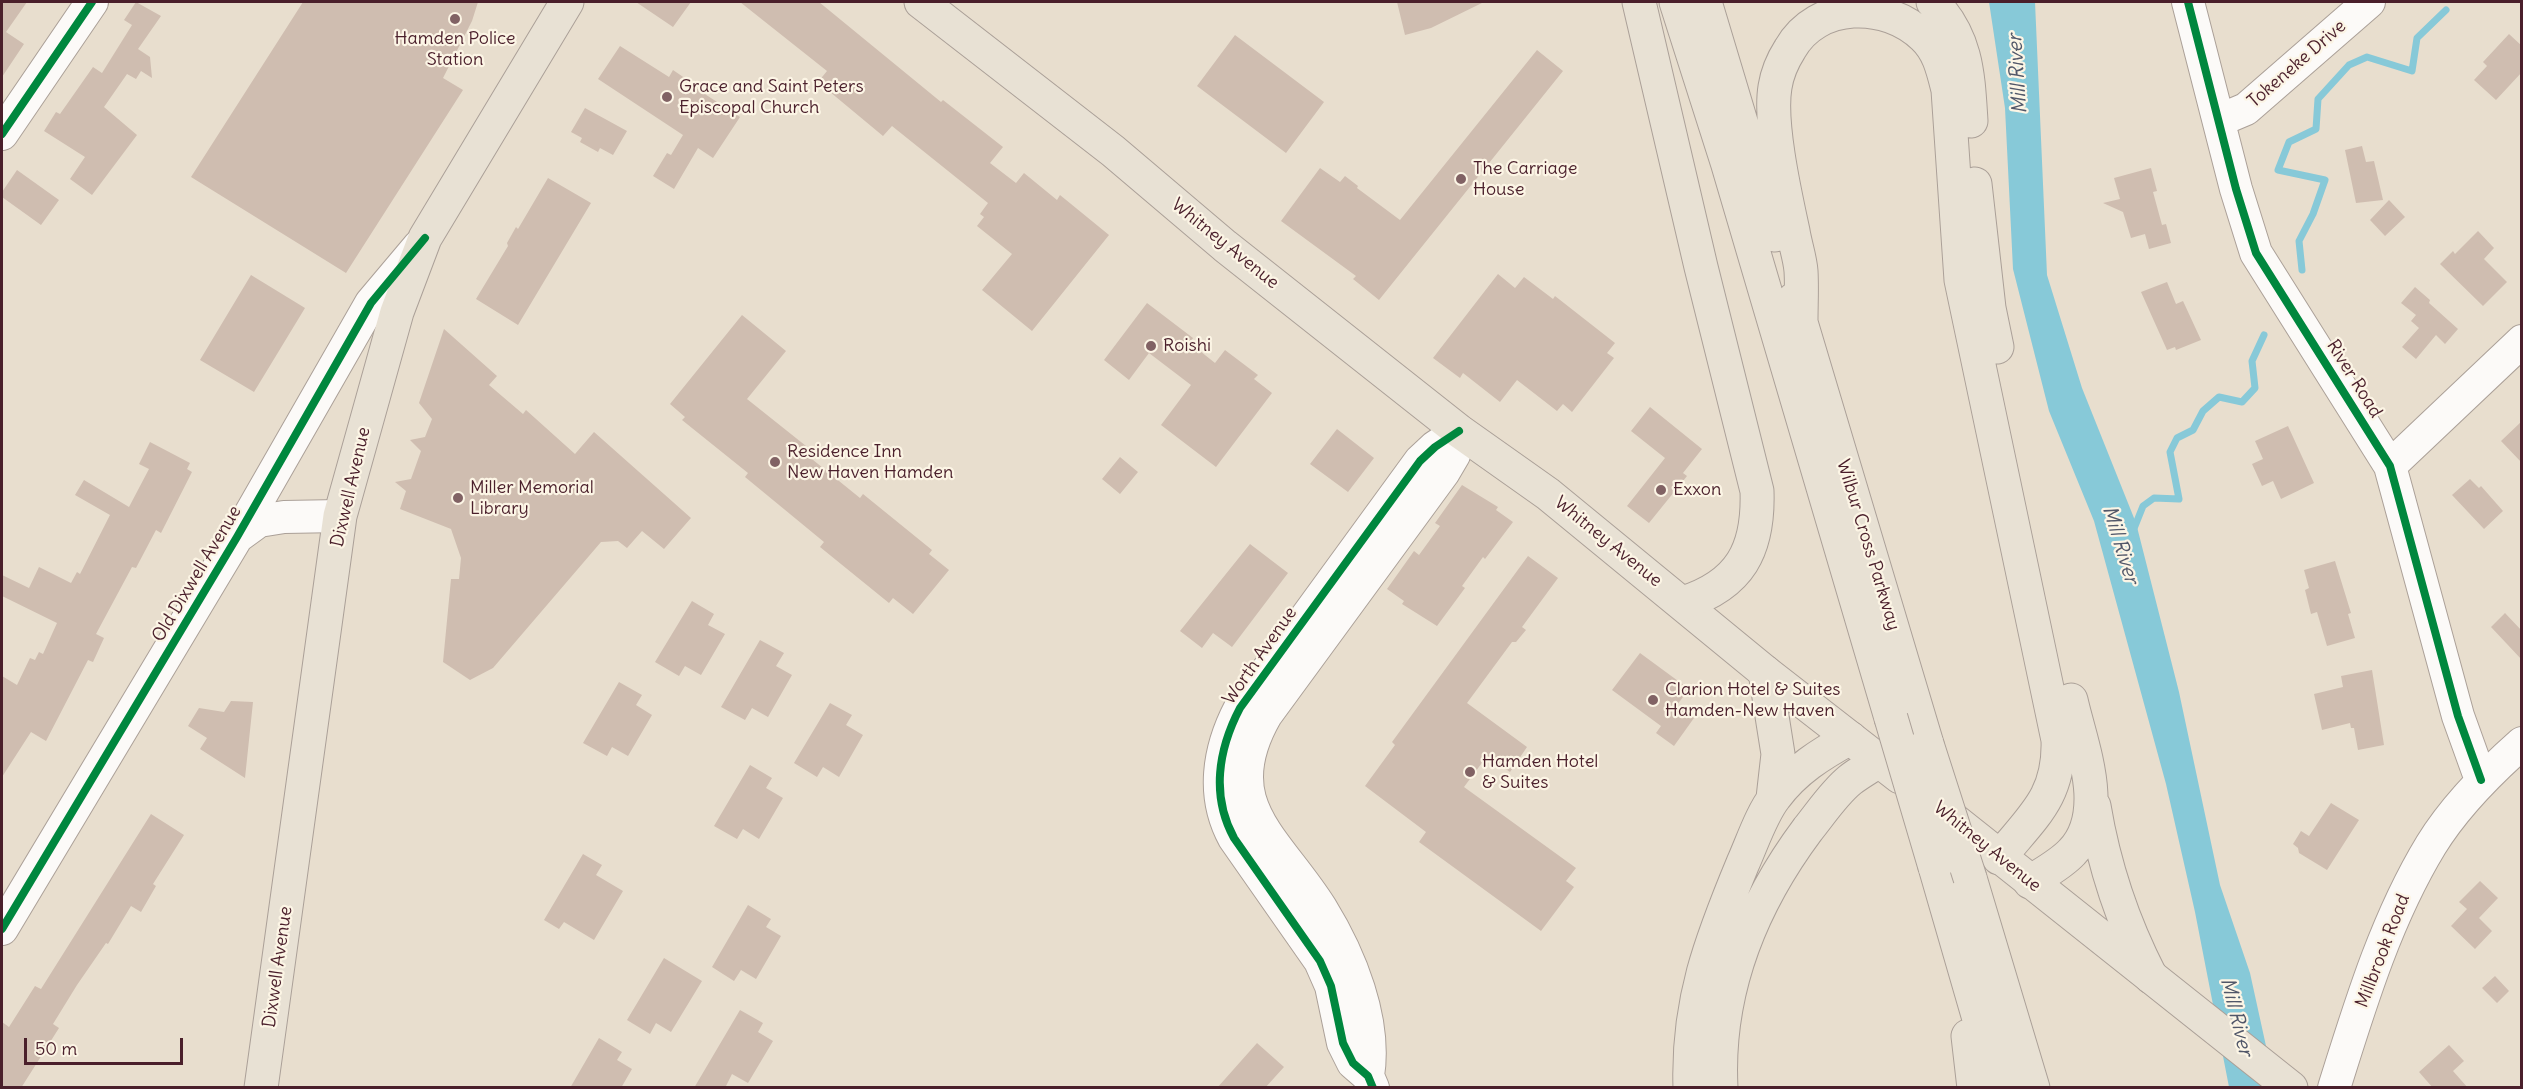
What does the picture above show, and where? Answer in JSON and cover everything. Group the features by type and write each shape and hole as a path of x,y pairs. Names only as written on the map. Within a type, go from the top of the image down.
{"main road":[{"name":"Dixwell Avenue","path":"261,1088 340,516 397,312 425,238 567,2"},
{"name":"Whitney Avenue","path":"921,2 1113,151 1225,246 1459,431 1548,494 1765,672 1880,760 1999,858 2213,1023 2288,1084"},
{"path":"1639,2 1701,267 1757,491 1756,530 1743,561 1731,577 1707,596 1683,603"},
{"name":"Wilbur Cross Parkway","path":"1676,2 1728,165 1999,1088"},
{"name":"Wilbur Cross Parkway","path":"1705,2 1927,744 2033,1088"},
{"path":"1933,2 1958,36 1968,69 1977,212 1989,308 2093,796 2104,858 2134,944 2151,977"},
{"path":"1801,321 1801,271 1779,153 1774,112 1775,87 1790,48 1804,30 1821,19 1845,12 1871,11 1892,16 1924,37 1935,51 1943,68 1948,90 1961,280 2058,740 2055,778 2049,793 2039,809 1999,858"},
{"path":"1690,1088 1691,1034 1695,1004 1707,956 1747,855 1773,798 1778,754 1765,672"},
{"path":"1773,798 1803,766 1850,738"},
{"path":"1721,1088 1722,1032 1739,957 1753,920 1771,883 1824,808 1848,781 1880,760"},
{"path":"2031,882 2072,853 2080,843 2091,813 2093,796"},
{"path":"1969,987 1968,1044 1974,1088"}],"street":[{"path":"2,134 92,2"},
{"name":"River Road","path":"2188,2 2236,189 2256,253 2390,466 2458,716 2481,780"},
{"name":"Tokeneke Drive","path":"2220,120 2246,109 2369,2"},
{"name":"Old Dixwell Avenue","path":"2,929 237,537 371,303 425,238"},
{"path":"2390,466 2522,341"},
{"name":"Worth Avenue","path":"1371,1082 1370,1042 1358,985 1347,956 1320,907 1256,818 1247,776 1248,759 1267,692 1384,532 1420,461 1435,447 1459,431"},
{"name":"Old Dixwell Avenue","path":"237,537 259,521 284,517 340,516"},
{"name":"Worth Avenue","path":"1267,692 1240,708 1231,725 1221,764 1219,796 1224,819 1234,838 1320,961 1331,986 1343,1043 1353,1063 1371,1082"},
{"name":"Millbrook Road","path":"2334,1088 2398,906 2432,844 2481,780 2522,743"},
{"path":"1219,796 1249,789"}],"water":[{"name":"Mill River","path":"1989,2 2035,2 2047,275 2082,388 2136,523 2179,692 2220,885 2250,973 2275,1087 2229,1087 2195,912 2166,784 2094,521 2049,411 2013,269 2005,108"}],"building":[{"path":"2,2 27,2 6,32 24,44 2,77"},
{"path":"136,2 161,16 138,49 150,57 152,78 141,71 136,79 127,74 104,107 137,135 92,195 70,179 85,157 44,131 56,112 60,114 93,67 102,73 132,25 124,20"},
{"path":"303,2 478,2 472,21 443,78 463,90 346,273 191,177"},
{"path":"636,2 691,2 673,27"},
{"path":"740,2 819,2 941,102 943,100 1003,147 990,163 1016,183 1024,173 1057,200 1060,195 1109,235 1032,331 982,290 1012,254 977,226 984,217 980,214 988,203 892,126 883,136 818,82 827,71"},
{"path":"1397,2 1484,2 1431,28 1405,35"},
{"path":"2509,34 2522,46 2522,72 2496,100 2474,80 2487,66 2483,62"},
{"path":"1235,35 1324,102 1286,153 1197,86"},
{"name":"Grace and Saint Peters Episcopal Church","path":"620,46 669,77 673,70 689,81 688,83 740,117 713,158 698,148 674,189 653,176 667,153 671,155 683,135 598,79"},
{"path":"1537,50 1563,71 1379,300 1353,279 1356,276 1281,221 1320,168 1340,182 1345,176 1358,186 1357,188 1400,220"},
{"path":"585,108 627,131 613,155 600,148 598,152 580,142 582,138 571,132"},
{"path":"2362,146 2366,162 2374,161 2383,200 2356,203 2345,150"},
{"path":"2151,168 2157,191 2153,192 2162,225 2166,224 2171,243 2149,249 2145,234 2131,238 2123,212 2103,203 2120,199 2114,178"},
{"path":"17,170 59,200 41,225 2,197 2,192"},
{"path":"548,178 591,203 518,325 476,299 508,246 507,243 516,227 518,229"},
{"path":"2389,200 2405,217 2385,236 2370,220"},
{"path":"2478,231 2494,248 2484,259 2507,282 2483,306 2440,264 2453,251 2455,254"},
{"path":"1498,274 1515,288 1524,277 1553,299 1555,296 1615,343 1607,353 1614,358 1572,412 1563,404 1557,411 1517,380 1500,402 1463,373 1460,378 1433,358"},
{"path":"251,275 305,308 254,392 200,360"},
{"path":"2167,282 2176,304 2183,301 2201,340 2176,350 2175,347 2167,350 2141,292"},
{"path":"2415,287 2458,329 2445,344 2436,335 2416,359 2402,347 2419,328 2411,321 2416,315 2401,303"},
{"path":"1147,303 1193,338 1190,343 1215,363 1225,350 1258,375 1254,379 1272,393 1216,467 1161,425 1191,385 1149,353 1129,380 1104,360"},
{"name":"Residence Inn New Haven Hamden","path":"742,315 786,351 747,399 806,446 802,451 860,498 863,494 932,550 929,554 949,570 913,614 893,598 889,603 820,547 824,542 745,477 748,473 682,420 685,417 670,404"},
{"path":"444,329 497,376 489,385 523,414 526,410 575,454 594,432 691,518 664,549 642,531 627,548 618,541 601,542 493,668 470,680 443,662 451,579 459,579 461,558 451,529 400,509 406,491 395,482 411,479 421,451 410,440 425,437 432,419 419,403"},
{"path":"1650,407 1702,449 1683,473 1687,476 1649,523 1627,506 1665,458 1631,431"},
{"path":"2522,421 2522,463 2501,441"},
{"path":"2288,426 2314,483 2281,499 2273,481 2262,486 2252,464 2263,459 2255,441"},
{"path":"1337,429 1374,458 1348,492 1310,464"},
{"path":"150,442 190,463 187,469 192,472 161,533 156,530 136,568 132,567 96,634 104,638 93,662 88,660 46,741 31,732 2,777 2,676 17,685 30,658 35,660 39,652 43,654 57,623 2,596 2,575 29,588 39,567 71,583 77,572 80,574 110,515 75,495 84,480 129,507 149,469 139,464"},
{"path":"1120,457 1138,472 1120,494 1102,479"},
{"path":"2470,479 2479,488 2481,486 2503,511 2484,529 2452,495"},
{"path":"1462,485 1498,507 1496,510 1513,522 1485,559 1483,557 1462,586 1465,588 1437,626 1402,604 1404,601 1387,589 1414,551 1419,555 1440,526 1435,523"},
{"path":"1250,544 1288,573 1232,647 1213,633 1202,648 1180,631"},
{"path":"1528,556 1558,578 1522,627 1526,630 1516,642 1512,642 1467,703 1527,747 1510,772 1487,756 1464,787 1576,868 1566,881 1574,887 1541,931 1419,842 1426,832 1365,786 1395,745 1392,742"},
{"path":"2335,561 2351,613 2348,614 2355,638 2327,646 2317,612 2311,614 2305,590 2309,588 2304,570"},
{"path":"692,601 714,614 708,625 725,634 701,675 685,666 679,676 655,662"},
{"path":"2505,613 2522,631 2522,660 2491,627"},
{"path":"760,640 784,653 776,666 792,675 768,717 752,708 745,720 721,707"},
{"name":"Clarion Hotel & Suites Hamden-New Haven","path":"1640,653 1689,689 1677,705 1694,718 1674,746 1656,733 1661,726 1612,690"},
{"path":"2372,670 2384,745 2358,750 2354,728 2351,728 2350,723 2322,730 2314,694 2343,687 2341,676"},
{"path":"619,682 642,695 636,705 652,715 628,756 612,747 607,756 583,743"},
{"path":"231,701 253,702 245,778 200,749 207,738 188,726 199,708 224,712"},
{"path":"830,703 852,715 846,725 863,735 839,777 823,767 817,777 794,763"},
{"path":"750,765 772,778 766,788 783,798 759,839 743,829 737,839 714,826"},
{"path":"2331,803 2359,820 2327,870 2299,853 2298,848 2293,844 2301,831 2309,836"},
{"path":"151,814 184,835 153,884 156,886 141,912 131,906 108,944 106,943 77,985 53,1024 59,1028 21,1088 2,1088 2,1022 9,1027 35,986 41,989"},
{"path":"583,854 602,865 596,875 623,891 594,940 564,922 559,929 544,920"},
{"path":"2480,881 2498,898 2479,918 2492,931 2475,949 2451,926 2467,909 2459,902"},
{"path":"748,905 771,919 766,927 781,936 756,979 741,970 734,981 712,967"},
{"path":"664,958 702,981 671,1032 656,1023 650,1034 627,1020"},
{"path":"2495,976 2509,991 2497,1003 2482,988"},
{"path":"740,1010 763,1023 758,1032 773,1041 748,1083 732,1074 725,1088 694,1088"},
{"path":"599,1038 622,1052 617,1060 632,1069 621,1088 570,1088"},
{"path":"1257,1043 1284,1067 1265,1088 1217,1088"},
{"path":"2449,1045 2464,1061 2453,1071 2468,1088 2433,1088 2419,1072"}],"waterway":[{"path":"2302,270 2299,241 2313,214 2325,180 2278,170 2289,142 2316,129 2318,99 2349,65 2367,57 2412,71 2417,38 2446,10"},
{"name":"Mill River","path":"2133,531 2143,506 2154,498 2179,499 2170,452 2177,438 2193,430 2203,411 2219,397 2242,402 2255,388 2252,361 2264,335"}],"cycle path":[{"path":"2,134 92,2"},
{"path":"2188,2 2236,189 2256,253 2390,466 2458,716 2481,780"},
{"path":"2,929 237,537 371,303 425,238"},
{"path":"1373,1088 1368,1076 1353,1063 1343,1043 1331,986 1320,961 1234,838 1222,806 1220,789 1222,757 1232,724 1240,708 1420,461 1435,447 1459,431"}],"place":[{"name":"Hamden Police Station","path":"455,19"},
{"name":"Grace and Saint Peters Episcopal Church","path":"667,97"},
{"name":"The Carriage House","path":"1461,179"},
{"name":"Roishi","path":"1151,346"},
{"name":"Residence Inn New Haven Hamden","path":"775,462"},
{"name":"Exxon","path":"1661,490"},
{"name":"Miller Memorial Library","path":"458,498"},
{"name":"Clarion Hotel & Suites Hamden-New Haven","path":"1653,700"},
{"name":"Hamden Hotel & Suites","path":"1470,772"}]}
